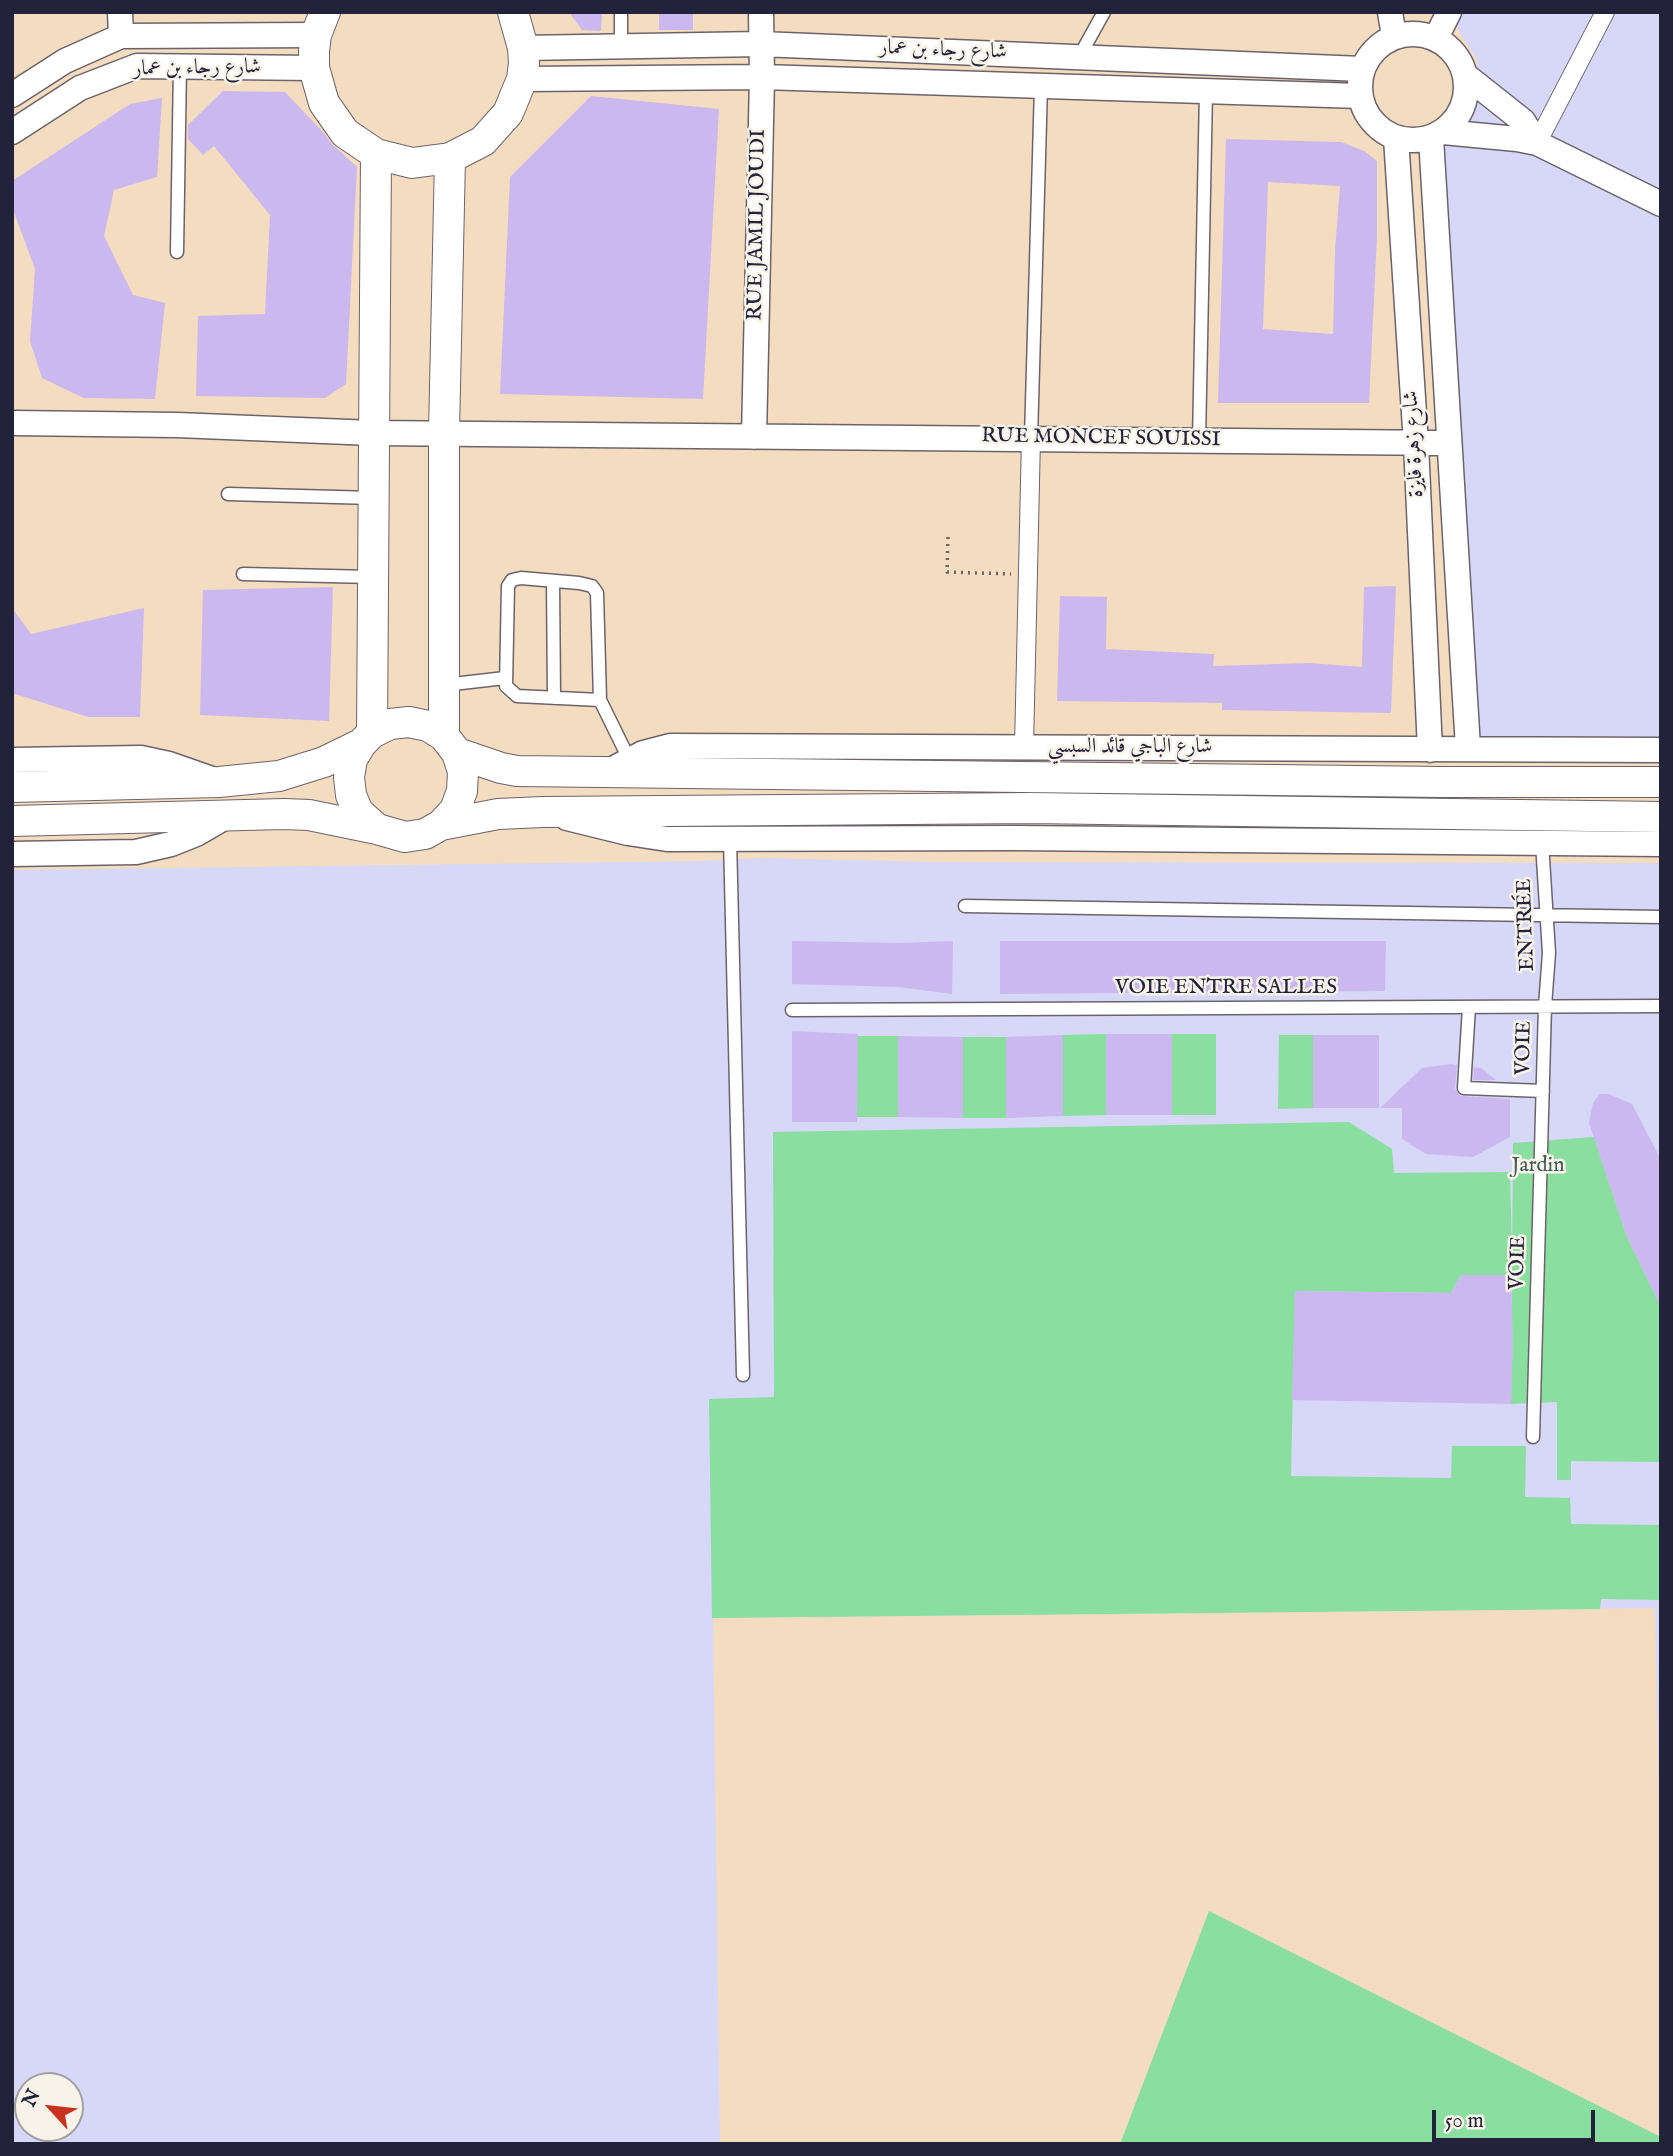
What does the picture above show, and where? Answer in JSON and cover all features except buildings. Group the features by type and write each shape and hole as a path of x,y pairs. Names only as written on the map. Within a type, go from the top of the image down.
{"street":[{"path":"321,24 314,68 324,103 345,133 376,154 412,163 450,158 483,141 508,113 522,79 523,48 513,12"},
{"name":"RUE JAMIL JOUDI","path":"754,437 761,12"},
{"path":"1449,12 1429,28 1411,33 1392,24 1362,69 1360,96 1366,114 1379,129 1396,138 1413,141 1437,135 1517,139 1537,143 1661,204"},
{"path":"1537,143 1605,12"},
{"name":"شارع رجاء بن عمار","path":"12,95 121,24 321,24"},
{"path":"1429,28 1459,60 1465,75 1466,96 1458,116 1437,135"},
{"name":"شارع رجاء بن عمار","path":"523,48 761,44 1362,69"},
{"name":"شارع رجاء بن عمار","path":"12,132 80,88 137,66 314,68"},
{"path":"1465,75 1523,121 1537,143"},
{"name":"شارع رجاء بن عمار","path":"522,79 762,77 1360,96"},
{"name":"شارع زهرة فايزة","path":"1437,135 1449,443 1468,748"},
{"name":"شارع زهرة فايزة","path":"1396,138 1416,444 1430,750"},
{"path":"376,154 372,577 367,738 352,759 349,777 351,795 358,811 377,829"},
{"path":"12,821 309,815 405,837 425,834 441,825 455,810 463,791 463,772 451,744 444,685 444,433 450,158"},
{"name":"RUE MONCEF SOUISSI","path":"12,422 373,433 1449,443"},
{"path":"1024,747 1031,439"},
{"path":"12,787 219,782 279,776 324,762 390,724 409,722 428,726 451,744 509,770 617,766 1442,782 1661,782"},
{"name":"شارع الباجي قائد السبسي","path":"617,766 643,753 670,746 1661,750"},
{"path":"12,760 141,758 193,771 219,782"},
{"path":"441,825 498,814 543,812 1031,808 1661,817"},
{"path":"543,812 628,833 667,839 1015,838 1661,844"},
{"path":"12,854 136,852 183,839 227,816"}],"lane":[{"path":"621,12 621,46"},
{"path":"1079,57 1104,12"},
{"path":"177,251 180,65"},
{"path":"1031,439 1041,86"},
{"path":"1199,441 1206,91"},
{"path":"228,494 373,498"},
{"path":"243,574 372,577"},
{"path":"600,700 517,696 506,686 508,586 512,580 521,578 579,583 592,586 597,593 600,700 617,766"},
{"path":"553,581 554,698"},
{"path":"444,685 505,678"},
{"path":"730,839 743,1375"},
{"name":"ENTRÉE","path":"1542,843 1549,953 1545,1006"},
{"path":"965,906 1661,917"},
{"name":"VOIE","path":"1533,1437 1545,1006"},
{"name":"VOIE ENTRE SALLES","path":"792,1010 1661,1006"},
{"path":"1469,1007 1464,1088 1543,1091"}],"path":[{"path":"948,537 947,572 1028,575"}],"shaded area":[{"path":"1460,12 1661,12 1661,737 1479,736 1444,143 1475,110 1477,60 1454,23"},
{"path":"762,858 936,862 1661,863 1661,1896 1655,1608 713,1618 720,2144 12,2144 12,870"}],"green space":[{"path":"1106,1034 1106,1115 1063,1116 1063,1035"},
{"path":"1172,1034 1216,1034 1216,1115 1172,1115"},
{"path":"1279,1035 1313,1035 1313,1108 1278,1109"},
{"path":"855,1036 898,1036 898,1117 855,1117"},
{"path":"963,1037 1006,1037 1006,1118 963,1118"},
{"name":"Jardin","path":"1349,1122 1392,1149 1394,1173 1510,1172 1512,1256 1513,1143 1594,1137 1627,1237 1661,1307 1661,1462 1571,1461 1571,1480 1557,1480 1557,1402 1511,1404 1512,1275 1461,1275 1451,1293 1295,1291 1291,1476 1451,1478 1452,1446 1526,1446 1525,1497 1570,1498 1571,1524 1661,1525 1661,1600 1601,1599 1600,1609 712,1618 709,1399 774,1397 773,1132"},
{"path":"1209,1911 1661,2137 1661,2144 1120,2144"}]}
